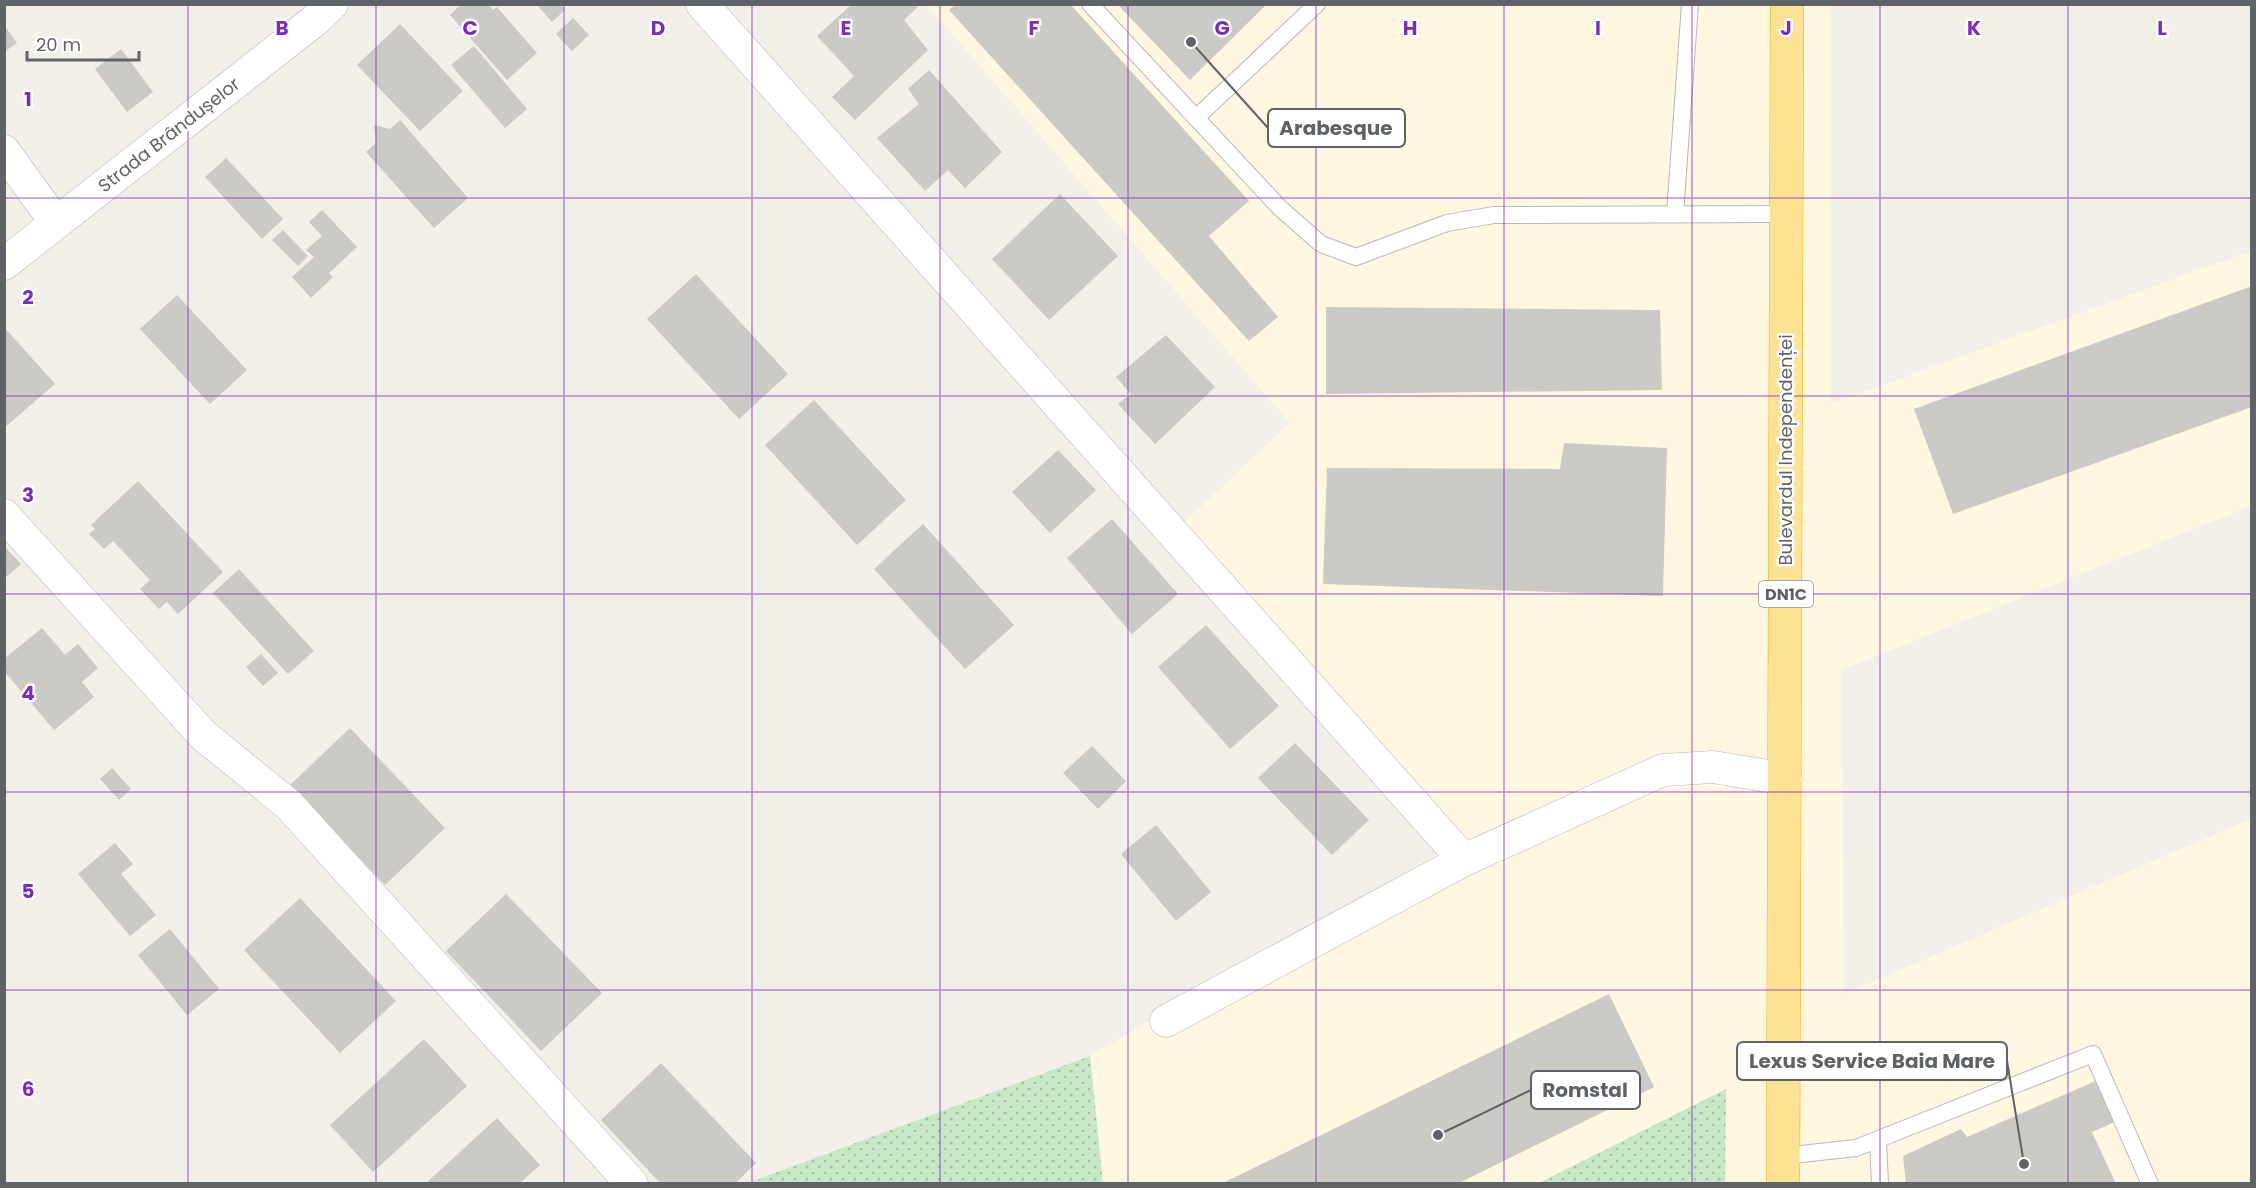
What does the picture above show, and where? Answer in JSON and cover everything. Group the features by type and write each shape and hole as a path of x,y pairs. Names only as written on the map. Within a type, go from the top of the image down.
{"highway":[{"name":"Bulevardul Independenței","path":"1783,1170 1787,4"}],"street":[{"name":"Strada Brândușelor","path":"4,264 314,21 332,4"},
{"path":"702,4 1464,860"},
{"path":"4,151 56,223"},
{"path":"4,515 203,735 289,805 632,1184"},
{"path":"1167,1021 1464,860 1663,770 1713,767 1786,779"}],"lane":[{"path":"1090,4 1280,208 1321,244 1356,257 1447,223 1494,215 1786,214"},
{"path":"1196,118 1317,4"},
{"path":"1675,214 1690,4"},
{"path":"1783,1170 1878,1140 2093,1054 2150,1184"},
{"path":"1878,1140 1880,1184"}],"shaded area":[{"path":"927,5 1831,5 1831,404 2251,251 2251,506 1841,670 1844,994 2251,819 2251,1183 1725,1183 1726,1089 1539,1183 1103,1183 1090,1056 1449,847 1178,528 1290,423"}],"green space":[{"path":"1090,1056 1103,1183 748,1183"},
{"path":"1726,1089 1725,1183 1539,1183"}],"building":[{"path":"461,4 488,4 493,10 497,7 537,53 507,80 450,15"},
{"path":"536,4 560,4 565,10 552,22"},
{"path":"852,4 915,4 918,7 904,20 928,50 855,120 832,97 854,76 817,36"},
{"path":"956,4 1070,4 1249,201 1209,236 1278,317 1249,341 949,10"},
{"path":"1117,4 1267,4 1190,80"},
{"path":"573,18 589,35 572,51 556,34"},
{"path":"400,24 463,91 420,131 357,65"},
{"path":"4,25 17,43 4,52"},
{"path":"474,46 527,109 505,128 451,65"},
{"path":"121,49 153,92 127,112 95,69"},
{"path":"929,70 1002,152 965,188 948,170 925,191 877,138 919,104 908,89"},
{"path":"400,120 468,198 434,228 366,152 376,143 374,125 390,129"},
{"path":"226,158 283,219 262,239 205,177"},
{"path":"1060,194 1118,256 1049,320 992,259"},
{"path":"322,210 357,247 329,273 333,277 311,298 292,277 314,257 306,250 322,236 309,222"},
{"path":"283,230 308,256 298,266 272,240"},
{"path":"696,274 788,374 739,419 647,319"},
{"path":"2252,286 2252,407 1953,514 1914,409"},
{"path":"177,295 247,370 210,404 140,329"},
{"path":"1326,307 1660,310 1662,390 1326,394"},
{"path":"4,327 55,384 4,428"},
{"path":"1166,335 1215,387 1155,444 1118,404 1131,394 1116,377"},
{"path":"814,400 906,500 857,545 765,445"},
{"path":"1564,443 1667,448 1663,596 1323,584 1327,468 1560,469"},
{"path":"1058,450 1096,490 1050,533 1012,492"},
{"path":"138,481 223,572 178,614 167,602 159,609 140,589 150,580 113,541 104,549 89,534 95,529 91,525"},
{"path":"1112,519 1178,594 1132,634 1067,558"},
{"path":"923,524 1014,625 965,669 874,569"},
{"path":"4,546 21,564 4,579"},
{"path":"239,569 314,651 288,674 213,593"},
{"path":"1206,625 1279,706 1230,749 1158,667"},
{"path":"42,628 65,655 78,644 98,668 82,682 94,697 54,730 4,671 4,659"},
{"path":"261,654 278,673 263,686 246,667"},
{"path":"350,728 445,828 385,885 290,785"},
{"path":"1295,743 1369,820 1332,855 1258,778"},
{"path":"1092,746 1126,781 1098,809 1063,773"},
{"path":"112,768 131,789 119,800 100,779"},
{"path":"1156,825 1211,892 1176,921 1121,854"},
{"path":"115,843 133,864 121,874 156,915 130,936 78,874"},
{"path":"506,894 602,993 541,1051 446,951"},
{"path":"300,898 396,1001 340,1053 244,950"},
{"path":"170,929 219,989 187,1015 138,955"},
{"path":"1609,994 1654,1087 1457,1184 1221,1184"},
{"path":"424,1039 467,1086 373,1172 330,1125"},
{"path":"661,1063 756,1163 735,1184 661,1184 601,1120"},
{"path":"2100,1079 2117,1121 2092,1132 2116,1184 1906,1184 1903,1156 1961,1129 1967,1137"},
{"path":"497,1118 540,1165 519,1184 425,1184"}],"place":[{"name":"Arabesque","path":"1191,42"},
{"name":"Romstal","path":"1438,1135"},
{"name":"Lexus Service Baia Mare","path":"2024,1164"}]}
